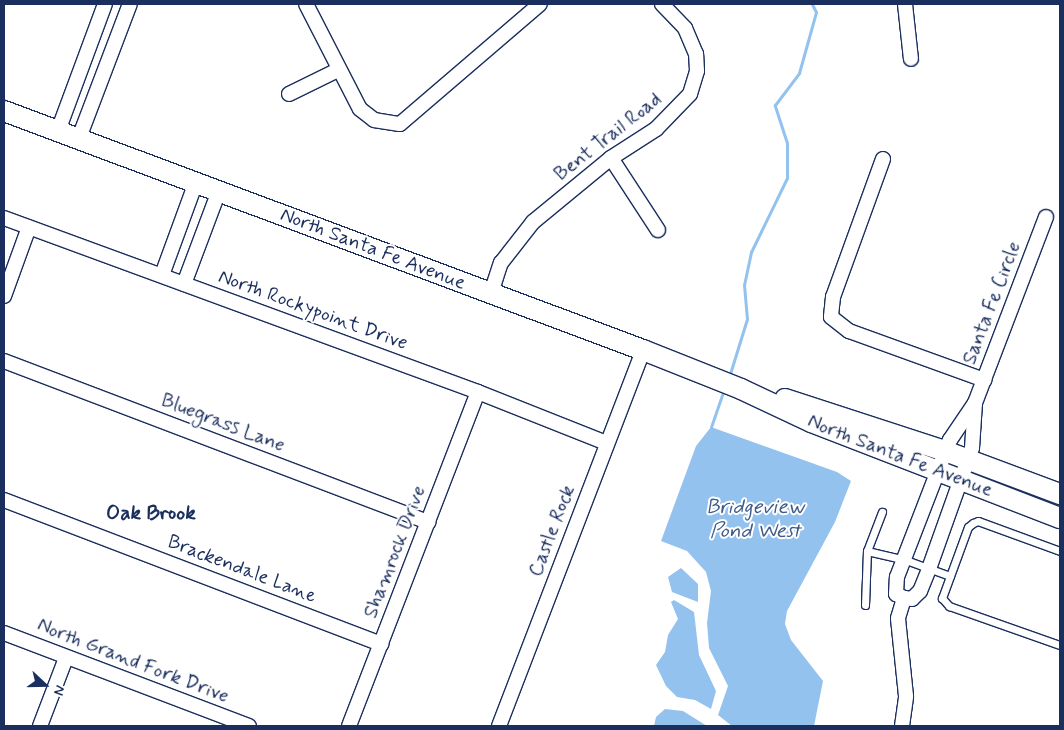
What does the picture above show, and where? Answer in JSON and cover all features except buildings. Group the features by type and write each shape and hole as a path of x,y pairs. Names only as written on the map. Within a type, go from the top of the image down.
{"main road":[{"name":"North Santa Fe Avenue","path":"4,111 643,350 742,389 811,422 1060,518"},
{"name":"North Santa Fe Avenue","path":"742,389 816,407 1060,494"}],"street":[{"path":"58,131 105,4"},
{"path":"79,138 130,4"},
{"path":"306,4 338,70 360,109 374,120 400,124 540,4"},
{"name":"Bent Trail Road","path":"491,293 501,263 533,222 611,158 656,129 677,110 692,86 697,71 696,54 685,28 662,4"},
{"path":"905,4 911,59"},
{"path":"290,94 338,70"},
{"path":"611,158 658,230"},
{"path":"883,159 833,297 831,317 849,331 984,380"},
{"path":"162,275 196,182"},
{"path":"184,284 219,191"},
{"name":"Santa Fe Circle","path":"975,403 968,460 929,569 920,591 912,598 904,598 896,594 894,586 903,559 945,452 975,403 1046,217"},
{"name":"North Rockypoint Drive","path":"4,218 478,392 606,443"},
{"path":"4,296 29,227"},
{"name":"Castle Rock","path":"499,726 643,350"},
{"name":"Bluegrass Lane","path":"4,361 428,522"},
{"name":"Shamrock Drive","path":"349,726 478,392"},
{"name":"Brackendale Lane","path":"4,500 382,644"},
{"path":"902,726 906,696 898,618 904,598"},
{"name":"North Grand Fork Drive","path":"4,633 249,726"},
{"path":"40,726 66,658"}],"lane":[{"path":"865,605 867,551 882,512"},
{"path":"1060,551 978,521 968,527 942,598 944,603 1060,645"},
{"path":"867,551 903,559 950,576"}],"water":[{"name":"Bridgeview Pond West","path":"711,427 837,472 851,481 835,522 787,611 785,624 791,640 823,681 814,726 732,726 718,715 728,686 709,648 707,623 711,591 706,572 687,551 661,541 696,446"},
{"path":"681,568 698,584 698,602 672,592 668,577"},
{"path":"674,600 694,612 699,655 716,691 711,709 695,700 677,697 666,686 656,665 665,652 668,635 678,619 671,602"},
{"path":"665,709 683,711 707,726 654,726 656,717"}],"waterway":[{"path":"729,377 747,319 744,285 751,252 787,178 787,143 775,105 799,73 816,12 812,4"},
{"path":"711,427 724,390"}],"district":[{"name":"Oak Brook","path":"151,513"}]}
